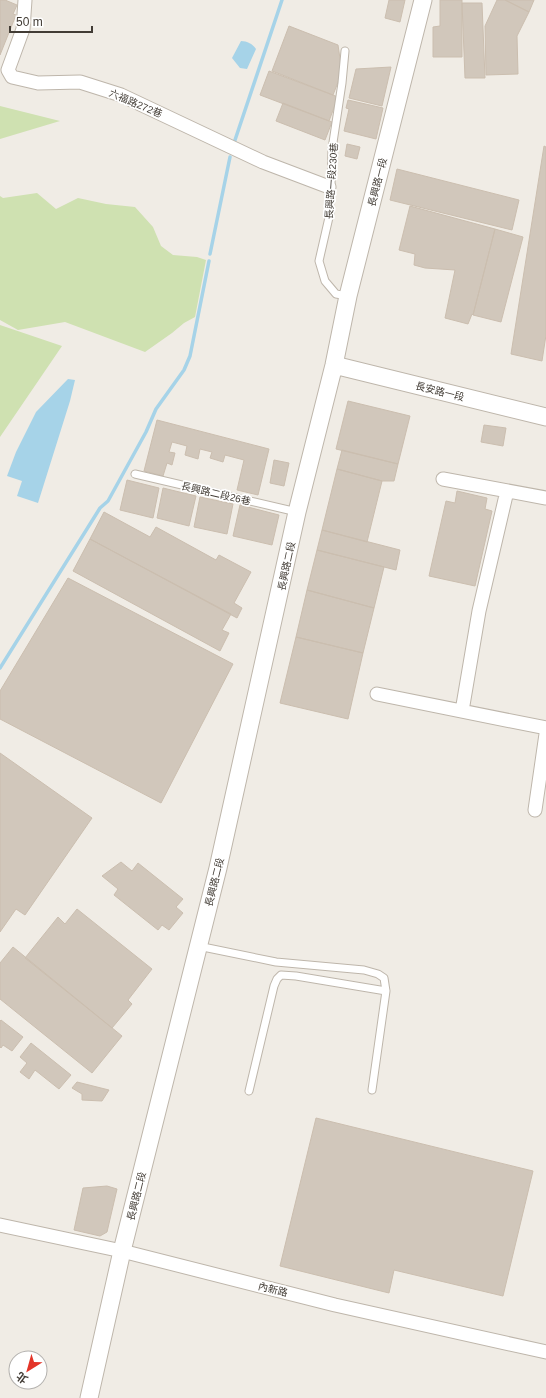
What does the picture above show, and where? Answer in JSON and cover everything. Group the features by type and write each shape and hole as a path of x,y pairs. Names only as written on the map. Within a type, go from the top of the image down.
{"street":[{"name":"六福路272巷","path":"26,0 23,29 8,70 12,77 38,83 80,82 121,95 263,162 329,187"},
{"name":"長興路一段","path":"334,365 348,296 423,0"},
{"name":"長安路一段","path":"334,365 546,417"},
{"name":"長興路二段","path":"89,1398 122,1251 218,868 297,512 334,365"},
{"path":"443,479 546,498"},
{"path":"462,711 479,611 507,491"},
{"path":"377,694 546,728"},
{"path":"535,810 546,734"},
{"name":"內新路","path":"0,1225 122,1251 335,1305 546,1352"}],"lane":[{"name":"長興路一段230巷","path":"345,51 342,83 332,149 331,186 329,187 330,213 319,261 325,281 336,294 348,296"},
{"name":"長興路二段26巷","path":"135,474 297,512"},
{"path":"198,946 276,962 364,970 378,974 384,978 386,991 372,1090"},
{"path":"249,1091 274,986 280,975 296,976 386,991"}],"green space":[{"path":"0,106 60,121 0,139"},
{"path":"37,193 56,209 78,198 106,204 135,207 153,227 161,246 173,255 197,257 206,260 195,317 184,323 145,352 65,322 18,330 0,320 0,196 3,198"},
{"path":"0,325 62,346 0,437"}],"water":[{"path":"241,41 250,43 256,49 247,69 240,68 232,58"},
{"path":"68,379 75,380 70,401 38,503 17,496 22,481 7,476 16,452 36,412"}],"building":[{"path":"0,0 5,0 17,5 13,14 16,15 0,55"},
{"path":"389,0 405,0 400,22 385,18"},
{"path":"440,0 462,0 462,57 433,57 433,27 440,26"},
{"path":"497,0 505,0 529,12 517,36 518,74 486,75 485,26"},
{"path":"505,0 534,0 529,12"},
{"path":"462,3 482,3 485,78 465,78"},
{"path":"289,26 338,45 342,72 333,95 272,71"},
{"path":"391,67 382,106 349,98 356,69"},
{"path":"269,71 338,97 329,121 260,95"},
{"path":"348,100 383,108 376,139 344,131 349,109 346,108"},
{"path":"283,103 332,122 325,140 276,121"},
{"path":"347,144 360,147 357,159 345,156"},
{"path":"544,146 546,147 546,335 542,361 511,354"},
{"path":"397,169 519,200 512,230 390,200"},
{"path":"410,206 495,229 473,315 472,314 468,324 445,318 455,270 425,268 414,265 415,254 399,250"},
{"path":"495,229 523,237 501,322 473,315"},
{"path":"348,401 410,416 398,464 336,449"},
{"path":"157,420 269,449 258,495 237,490 244,460 225,455 223,462 210,458 212,452 200,449 198,459 185,455 187,446 172,442 169,452 175,453 172,465 167,463 163,476 144,471"},
{"path":"484,425 506,428 503,446 481,442"},
{"path":"342,450 398,464 394,481 382,481 337,469"},
{"path":"274,460 289,463 284,486 270,483"},
{"path":"337,469 382,481 367,542 322,530"},
{"path":"127,480 159,488 153,518 120,510"},
{"path":"163,488 196,496 189,526 157,518"},
{"path":"457,491 487,498 485,509 492,511 475,586 429,576 446,501 455,503"},
{"path":"200,497 233,504 227,534 194,527"},
{"path":"240,505 279,515 272,545 233,536"},
{"path":"104,512 150,537 156,527 216,560 219,555 251,572 234,603 242,608 237,618 90,539"},
{"path":"322,530 400,550 396,570 317,550"},
{"path":"90,539 231,614 222,630 229,633 220,651 73,571"},
{"path":"317,550 384,567 374,608 307,590"},
{"path":"68,578 233,664 161,803 0,719 0,691"},
{"path":"307,590 374,608 363,653 296,637"},
{"path":"296,637 363,653 348,719 280,703"},
{"path":"0,753 92,818 25,915 16,909 0,932"},
{"path":"121,862 132,871 138,863 183,899 176,907 183,913 169,930 162,925 158,930 114,895 118,889 102,876"},
{"path":"77,909 152,969 128,1000 132,1004 112,1028 25,958 58,917 65,924"},
{"path":"13,947 122,1036 92,1073 0,999 0,963"},
{"path":"1,1020 23,1037 12,1051 3,1045 1,1048 0,1047"},
{"path":"31,1043 71,1075 59,1089 35,1070 29,1079 20,1072 27,1063 20,1057"},
{"path":"77,1082 109,1090 102,1101 82,1100 82,1094 72,1088"},
{"path":"316,1118 533,1171 503,1296 394,1270 389,1293 280,1266"},
{"path":"107,1186 117,1189 107,1232 100,1236 74,1230 83,1188"}],"waterway":[{"path":"234,143 282,0"},
{"path":"210,254 230,157"},
{"path":"0,668 100,508 108,501 146,432 156,409 184,370 190,356 209,261"}]}
